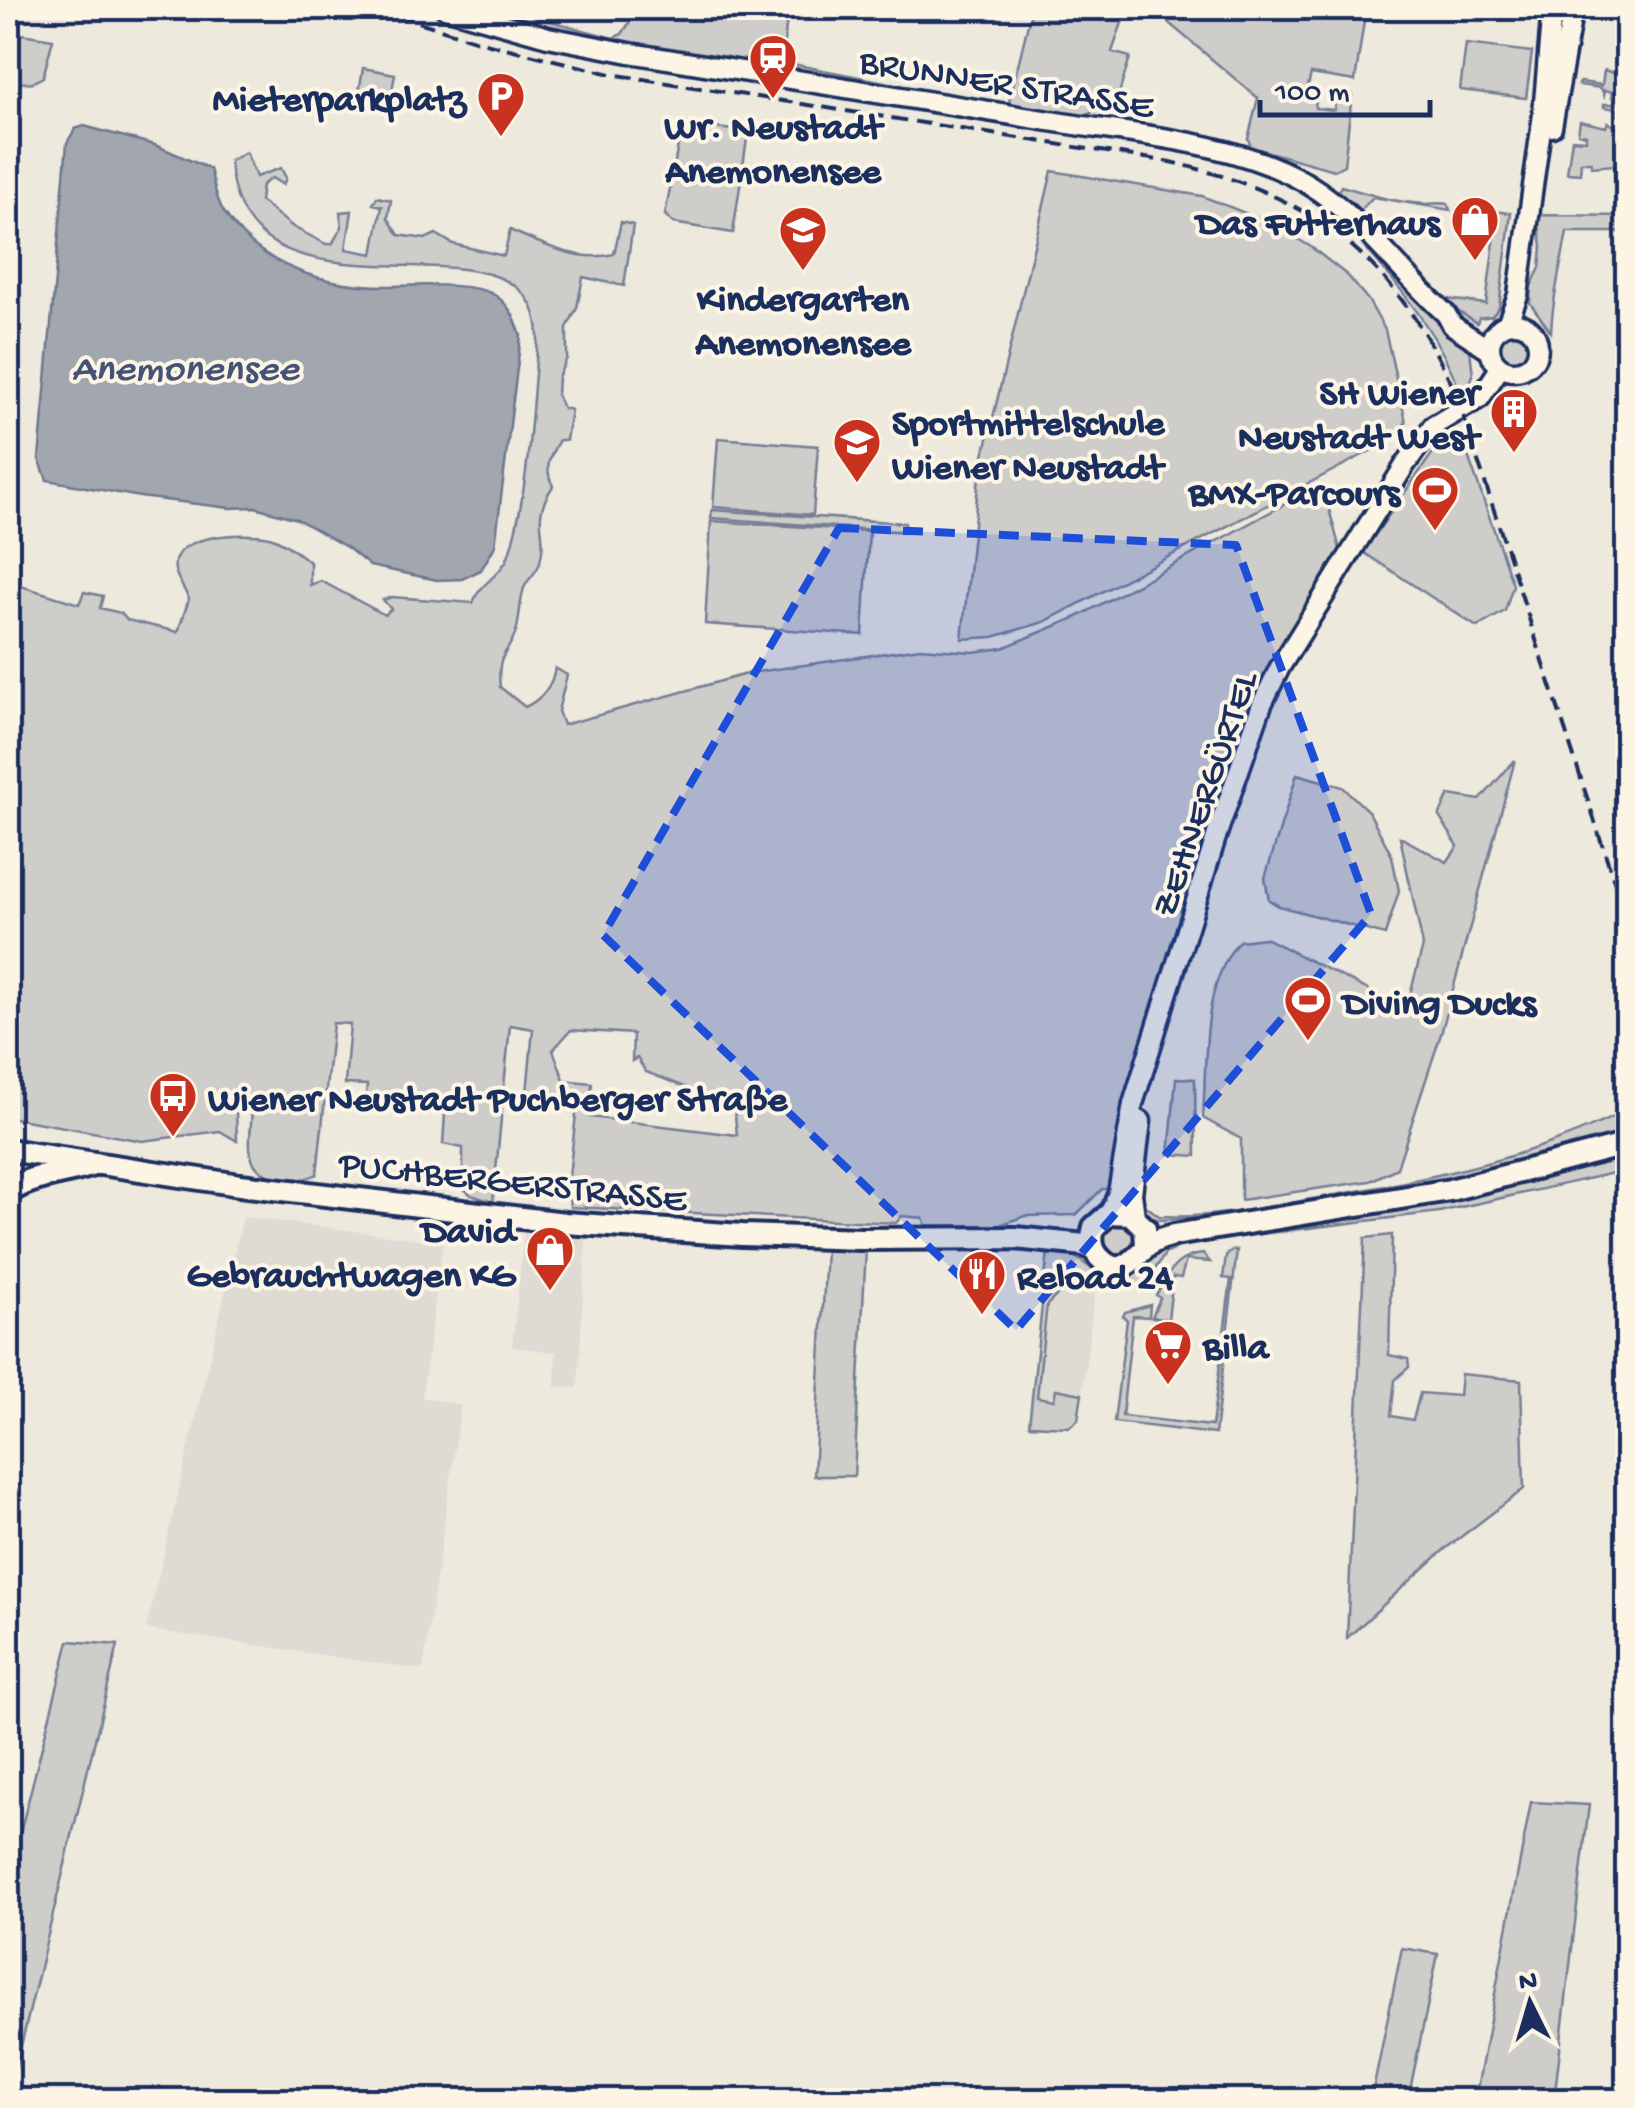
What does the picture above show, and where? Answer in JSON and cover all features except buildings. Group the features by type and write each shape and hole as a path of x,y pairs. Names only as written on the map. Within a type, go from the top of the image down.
{"highway":[{"path":"8,1192 36,1178 64,1175 93,1164"}],"main road":[{"name":"BRUNNER STRASSE","path":"445,8 630,53 1152,138 1240,156 1285,172 1331,200 1364,229 1446,314 1452,325 1490,350"},
{"path":"1509,327 1536,337 1536,359 1519,372 1500,368 1490,350 1509,327 1518,294 1552,8"},
{"path":"1530,209 1544,181 1573,8"},
{"name":"BRUNNER STRASSE","path":"1446,314 1480,329 1509,327"},
{"name":"ZEHNERGÜRTEL","path":"1102,1220 1118,1193 1134,1104 1246,748 1280,667 1387,490 1433,426 1473,404 1500,368"},
{"name":"ZEHNERGÜRTEL","path":"1139,1220 1132,1194 1146,1071"},
{"path":"1217,1227 1139,1220 1120,1211 1102,1220 1092,1239 1102,1260 1120,1266 1136,1261 1156,1240 1450,1190 1628,1144"},
{"name":"PUCHBERGERSTRASSE","path":"8,1150 302,1193 565,1223 762,1236 1015,1238 1085,1245 1094,1250"},
{"name":"PUCHBERGERSTRASSE","path":"1015,1238 1102,1220"},
{"path":"1139,1220 1146,1233 1146,1247"}],"highlighted area":[{"path":"839,528 1236,545 1371,914 1016,1330 603,935"}],"shaded area":[{"path":"481,8 502,8 613,38 622,34 639,8 788,8 782,62 993,103 1009,102 1032,8 1127,8 1112,52 1130,57 1118,97 1122,104 1061,117 574,37 524,26"},
{"path":"1151,8 1366,8 1355,81 1311,74 1308,86 1317,92 1315,108 1334,110 1337,90 1352,94 1344,165 1334,170 1251,147 1248,139 1258,98"},
{"path":"8,32 53,39 43,77 32,83 8,82"},
{"path":"1466,44 1532,52 1526,98 1460,90"},
{"path":"363,68 395,74 391,97 359,92"},
{"path":"1604,70 1627,77 1627,117 1616,115 1617,109 1604,107 1620,104 1620,96 1612,97 1613,92 1605,90 1604,95 1601,88 1579,85 1602,85"},
{"path":"1580,121 1606,127 1608,122 1617,128 1619,124 1627,125 1627,183 1621,185 1625,201 1615,200 1614,165 1591,167 1591,162 1581,162 1580,174 1567,173 1572,139 1586,140 1586,135 1578,133"},
{"path":"687,124 748,132 733,233 673,223 665,215 681,129"},
{"path":"246,152 256,177 281,168 286,178 283,185 272,178 262,185 260,201 293,227 326,244 332,244 342,227 340,212 352,211 346,249 373,254 382,206 373,204 377,197 391,200 388,218 399,235 425,239 436,234 453,244 504,256 510,230 561,251 601,256 614,254 621,222 633,225 624,286 583,277 577,308 567,328 567,358 558,377 557,395 563,408 571,410 566,440 559,440 550,457 548,468 553,486 542,509 540,562 524,588 517,628 500,667 500,687 525,707 545,692 555,668 567,675 558,711 563,725 750,673 920,648 973,652 1003,648 1077,617 1322,484 1340,549 1262,691 1115,1189 1102,1189 1076,1215 1025,1216 997,1226 926,1225 923,1218 902,1216 896,1223 570,1207 568,1185 578,1097 527,1093 533,1029 510,1025 493,1202 463,1188 463,1148 443,1144 445,1113 365,1105 367,1085 345,1084 350,1024 333,1023 317,1174 306,1178 270,1176 254,1163 250,1142 252,1105 236,1111 237,1141 220,1131 142,1141 8,1117 8,582 79,604 84,592 103,596 100,608 121,613 127,620 178,632 189,599 177,577 176,558 196,542 228,535 258,535 280,541 310,562 310,585 321,581 385,615 391,609 383,600 392,597 473,603 506,561 516,528 529,448 538,339 526,296 492,275 445,267 333,262 283,248 247,217 230,161","holes":["571,1030 633,1034 632,1061 637,1058 646,1072 734,1106 737,1135 589,1117 592,1083 564,1080 553,1050"]},
{"path":"1052,171 1202,196 1273,224 1311,247 1348,276 1385,330 1406,422 1395,437 1380,446 1044,622 993,637 962,639 979,476"},
{"path":"1341,186 1399,201 1373,197 1359,212 1385,237 1392,234 1389,244 1337,194"},
{"path":"1403,202 1425,204 1448,204 1450,210"},
{"path":"1458,207 1511,213 1499,307 1492,316 1479,318 1477,323 1440,300 1406,262 1447,299 1486,304 1496,226 1459,221"},
{"path":"1542,215 1627,216 1627,232 1567,232 1551,332 1530,303 1531,286 1540,268 1538,219"},
{"path":"1367,240 1469,341 1473,375 1465,398 1420,317 1362,244"},
{"path":"1514,332 1525,337 1530,348 1525,359 1514,364 1503,359 1498,348 1503,337"},
{"name":"BMX-Parcours","path":"1446,434 1464,444 1513,585 1505,611 1477,627 1363,552"},
{"path":"718,438 818,446 813,515 713,507"},
{"path":"712,510 905,523 905,532 711,518"},
{"path":"711,521 869,531 863,635 705,624"},
{"path":"1515,760 1441,1034 1397,1168 1370,1181 1241,1200 1241,1139 1203,1118 1208,1026 1217,980 1226,960 1239,941 1265,938 1406,1009 1423,946 1400,837 1447,862 1458,846 1439,816 1449,795 1480,800"},
{"path":"1297,774 1343,787 1369,812 1392,856 1399,891 1385,935 1269,900 1265,878"},
{"path":"1176,1078 1195,1079 1196,1156 1169,1154"},
{"path":"1627,1110 1627,1135 1488,1173 1250,1216 1160,1220 1141,1210 1141,1202 1159,1216 1217,1214 1393,1185 1513,1155"},
{"path":"1627,1157 1627,1170 1439,1212 1187,1243 1165,1254 1142,1289 1122,1280 1149,1256 1180,1239 1405,1207 1517,1185"},
{"path":"243,1217 443,1242 422,1397 461,1405 423,1670 146,1629"},
{"path":"1126,1218 1141,1240 1124,1260 1104,1254 1098,1234 1101,1227"},
{"name":"David Gebrauchtwagen KG","path":"524,1234 586,1239 578,1388 555,1387 556,1352 512,1347"},
{"path":"1392,1235 1389,1355 1408,1359 1409,1367 1395,1380 1391,1416 1413,1420 1420,1393 1459,1396 1461,1374 1521,1380 1524,1489 1445,1549 1347,1638 1365,1238"},
{"path":"866,1249 854,1476 814,1476 826,1250"},
{"path":"1020,1249 1069,1252 1103,1277 1085,1288 1063,1289 1047,1305 1037,1397 1054,1400 1056,1389 1082,1394 1078,1420 1069,1427 1029,1425 1048,1251 967,1251"},
{"path":"1237,1250 1215,1434 1114,1422 1127,1320 1123,1316 1150,1305 1149,1317 1133,1316 1122,1416 1212,1426 1231,1279 1223,1278 1226,1256"},
{"path":"1203,1254 1210,1262 1186,1260 1181,1278 1173,1277 1168,1319 1152,1317 1160,1298 1156,1295 1174,1267 1185,1258"},
{"path":"1096,1284 1082,1394 1056,1390 1055,1400 1037,1397 1050,1299 1063,1289"},
{"path":"69,1641 118,1645 8,2100 8,1880"},
{"path":"1531,1802 1589,1805 1554,2100 1475,2100"},
{"path":"1402,1948 1438,1954 1408,2100 1371,2100"}],"water":[{"name":"Anemonensee","path":"84,126 155,145 210,169 221,208 239,232 257,248 298,271 344,283 469,288 491,293 507,306 521,336 495,546 481,570 462,579 437,580 370,566 348,548 297,519 255,507 230,508 140,497 47,480 39,459 67,143 75,129"}],"railway":[{"path":"375,8 481,42 611,74 1171,162 1268,193 1308,214 1344,240 1405,305 1456,393 1628,924"}],"place":[{"name":"Wr. Neustadt Anemonensee","path":"773,100"},
{"name":"Mieterparkplatz","path":"501,138"},
{"name":"Das Futterhaus","path":"1475,262"},
{"name":"Kindergarten Anemonensee","path":"803,272"},
{"name":"SH Wiener Neustadt West","path":"1514,454"},
{"name":"Sportmittelschule Wiener Neustadt","path":"857,484"},
{"name":"BMX-Parcours","path":"1435,532"},
{"name":"Diving Ducks","path":"1308,1042"},
{"name":"Wiener Neustadt Puchberger Straße","path":"173,1138"},
{"name":"David Gebrauchtwagen KG","path":"550,1292"},
{"name":"Reload 24","path":"982,1316"},
{"name":"Billa","path":"1168,1386"}]}
